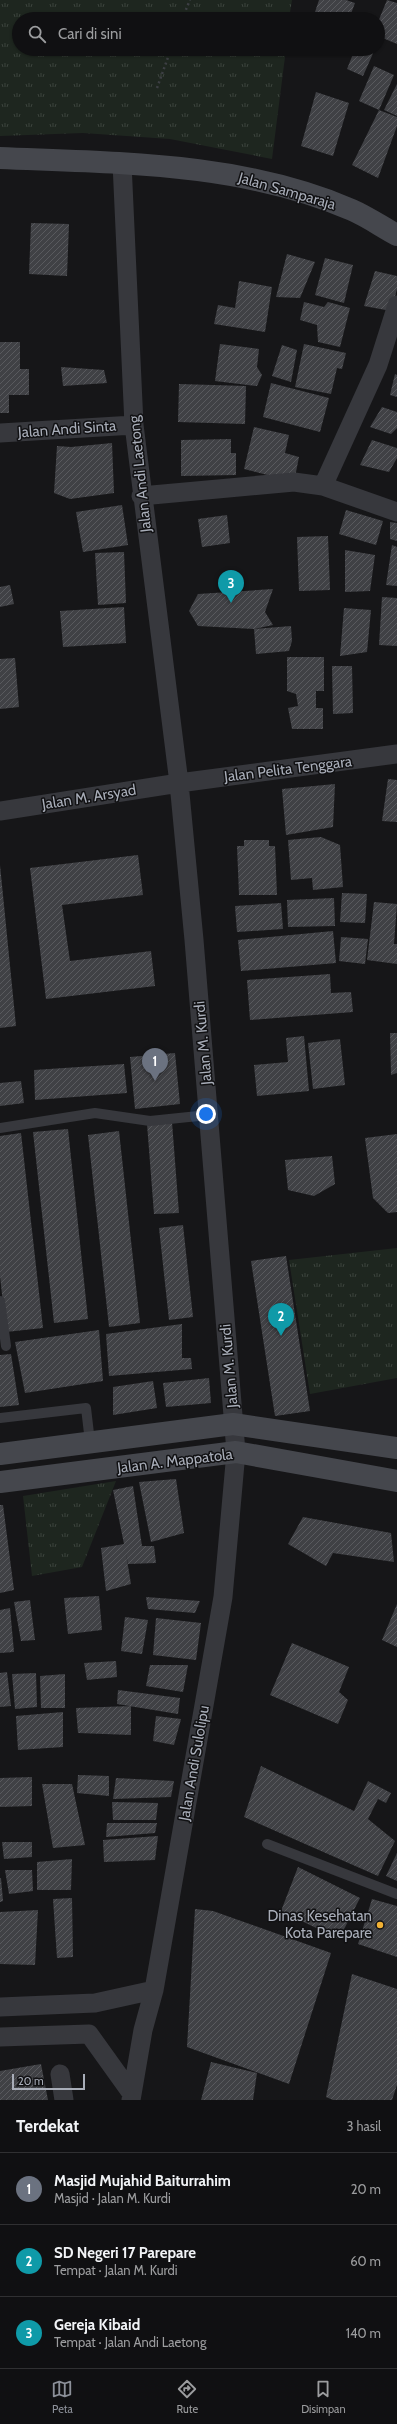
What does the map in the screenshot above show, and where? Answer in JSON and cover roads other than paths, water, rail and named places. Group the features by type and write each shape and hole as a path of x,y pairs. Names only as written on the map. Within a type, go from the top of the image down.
{"street":[{"name":"Jalan Samparaja","path":"0,158 122,163 254,178 353,211 397,236"},
{"name":"Jalan Andi Laetong","path":"122,163 134,424 141,496 179,783"},
{"path":"323,486 378,365 397,305"},
{"name":"Jalan Andi Sinta","path":"0,433 134,424"},
{"path":"141,496 294,482 323,486 397,512"},
{"name":"Jalan Pelita Tenggara","path":"179,783 397,754"},
{"name":"Jalan M. Arsyad","path":"0,811 179,783"},
{"name":"Jalan M. Kurdi","path":"179,783 233,1424"},
{"name":"Jalan A. Mappatola","path":"0,1454 233,1424 397,1448"},
{"name":"Jalan Andi Sulolipu","path":"131,2097 143,2030 154,1990 223,1597 236,1452 233,1424"},
{"path":"90,1442 94,1471"},
{"name":"Jalan A. Mappatola","path":"0,1482 236,1452 397,1481"},
{"path":"0,2007 95,2003 154,1990"},
{"path":"95,2003 88,2018 89,2034 131,2097"},
{"path":"0,2037 89,2034"},
{"path":"60,2074 64,2100"}],"lane":[{"path":"0,1128 95,1113 150,1121 208,1115"},
{"path":"0,1301 6,1346"},
{"path":"0,1418 86,1408 90,1442"},
{"path":"267,1844 397,1894"}],"place":[{"name":"Gereja Kibaid","path":"231,603"},
{"name":"Masjid Mujahid Baiturrahim","path":"155,1081"},
{"name":"SD Negeri 17 Parepare","path":"281,1336"},
{"name":"Dinas Kesehatan Kota Parepare","path":"380,1925"}]}
